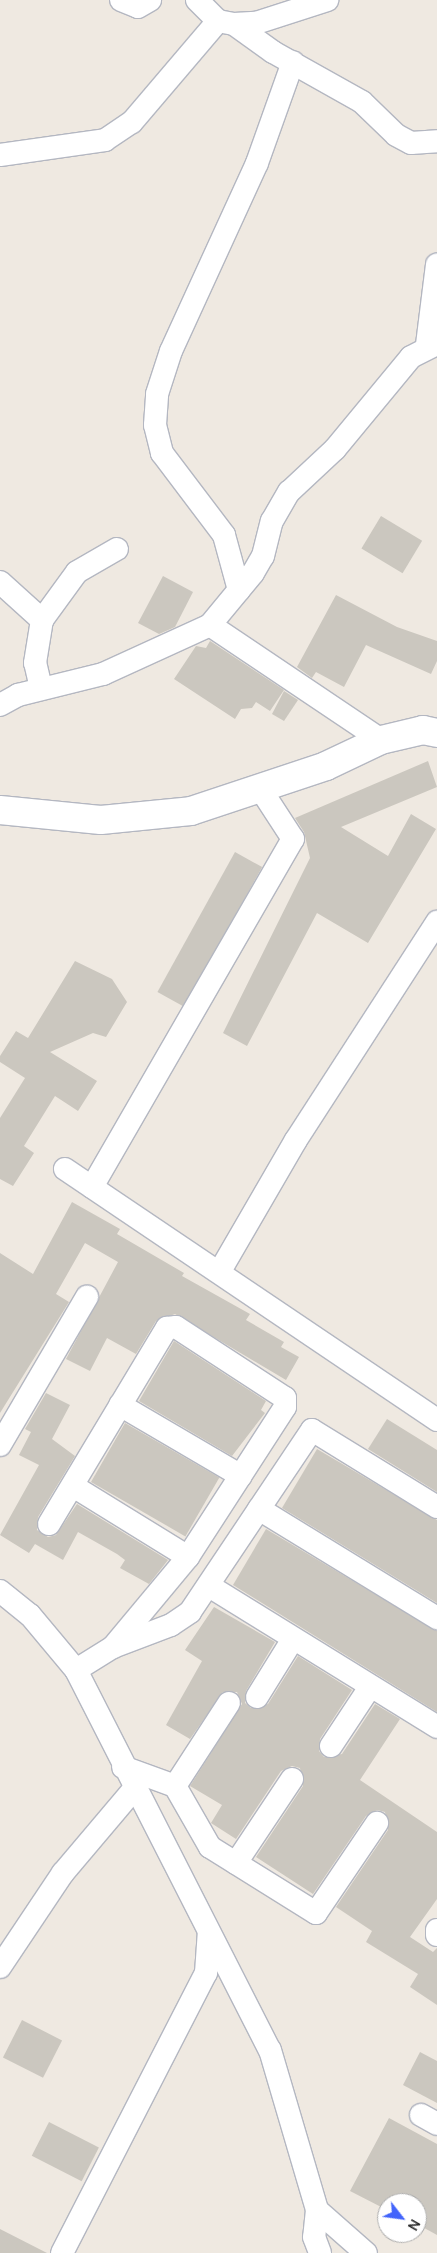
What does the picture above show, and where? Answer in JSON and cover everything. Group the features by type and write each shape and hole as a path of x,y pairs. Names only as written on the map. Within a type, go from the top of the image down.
{"street":[{"path":"121,0 138,7 150,0"},
{"path":"196,0 226,22 362,102 396,135 411,143 437,141"},
{"path":"226,22 256,24 327,0"},
{"path":"0,155 105,140 132,122 226,22"},
{"path":"239,590 224,535 162,453 155,425 157,394 171,351 257,163 293,62"},
{"path":"0,705 41,688 102,674 210,625 239,590 263,556 278,506 432,345 437,265"},
{"path":"41,688 35,663 42,620 77,572 117,549"},
{"path":"0,582 42,620"},
{"path":"210,625 381,740"},
{"path":"0,810 101,820 191,811 261,790 381,740 432,726"},
{"path":"92,1187 293,839 261,790"},
{"path":"220,1271 296,1140 437,922"},
{"path":"65,1169 220,1271 437,1420"},
{"path":"0,1445 87,1297"},
{"path":"49,1524 167,1328 176,1327 285,1398 285,1407 188,1557 113,1647"},
{"path":"120,1405 241,1476"},
{"path":"76,1670 113,1647 180,1620 209,1586 259,1509 315,1430 437,1507"},
{"path":"73,1486 188,1557"},
{"path":"259,1509 437,1618"},
{"path":"209,1586 437,1727"},
{"path":"0,1591 30,1615 76,1670 134,1789 270,2050 317,2210 314,2237 320,2253"},
{"path":"257,1697 293,1639"},
{"path":"331,1746 370,1687"},
{"path":"175,1786 229,1703"},
{"path":"123,1767 175,1786 210,1847 316,1913 377,1823"},
{"path":"236,1863 292,1779"},
{"path":"0,1966 63,1872 134,1789"},
{"path":"437,1930 437,1935"},
{"path":"62,2253 206,1973 209,1934"},
{"path":"317,2210 366,2253"}],"building":[{"path":"381,516 422,541 403,573 361,549"},
{"path":"163,576 193,592 175,627 159,634 138,623"},
{"path":"336,595 397,627 437,641 437,661 431,674 366,645 344,687 316,672 312,678 297,667"},
{"path":"210,641 284,690 270,711 256,702 252,708 241,709 235,719 174,679 196,646 206,648"},
{"path":"284,691 298,700 284,721 272,714"},
{"path":"428,761 437,787 341,827 388,856 411,814 436,829 368,943 317,913 247,1046 223,1033 310,858 304,832 295,818"},
{"path":"235,852 262,867 185,1007 157,992"},
{"path":"75,961 112,979 127,1002 106,1037 93,1033 50,1052 97,1081 78,1111 55,1096 24,1146 34,1153 13,1186 0,1179 0,1118 25,1078 0,1062 0,1056 16,1031 28,1038"},
{"path":"72,1202 120,1229 117,1234 184,1273 182,1276 250,1314 246,1320 284,1342 281,1347 299,1357 286,1380 175,1314 156,1321 136,1354 107,1338 90,1371 66,1359 118,1262 85,1243 56,1294 69,1302 0,1413 0,1253 33,1274"},
{"path":"174,1341 266,1401 261,1410 265,1413 232,1456 139,1401"},
{"path":"46,1393 70,1405 52,1439 75,1456 38,1517 37,1530 48,1537 56,1535 77,1504 168,1560 149,1584 120,1568 125,1560 117,1554 78,1532 63,1560 35,1544 29,1553 0,1535 39,1465 19,1455 31,1432 25,1429"},
{"path":"387,1419 437,1450 437,1492 368,1449"},
{"path":"125,1423 219,1478 185,1536 91,1482"},
{"path":"317,1449 437,1520 437,1603 282,1508"},
{"path":"266,1529 437,1631 437,1712 233,1585"},
{"path":"214,1607 275,1642 246,1691 245,1703 251,1708 268,1704 298,1656 352,1690 320,1739 319,1751 324,1757 342,1754 375,1704 400,1719 360,1780 437,1832 437,1899 410,1937 433,1952 437,1948 437,2005 410,1987 418,1974 366,1942 372,1931 336,1907 388,1830 385,1812 377,1810 366,1816 313,1894 256,1857 303,1786 300,1768 292,1766 281,1771 236,1839 211,1823 222,1805 190,1786 242,1704 237,1692 223,1692 190,1739 166,1725 202,1661 185,1650"},
{"path":"22,2020 62,2040 43,2078 3,2057"},
{"path":"420,2052 437,2061 437,2103 403,2085"},
{"path":"389,2118 437,2144 437,2235 427,2230 427,2193 377,2193 377,2205 350,2191"},
{"path":"49,2122 99,2147 82,2181 32,2156"},
{"path":"0,2229 47,2253 0,2253"}]}
